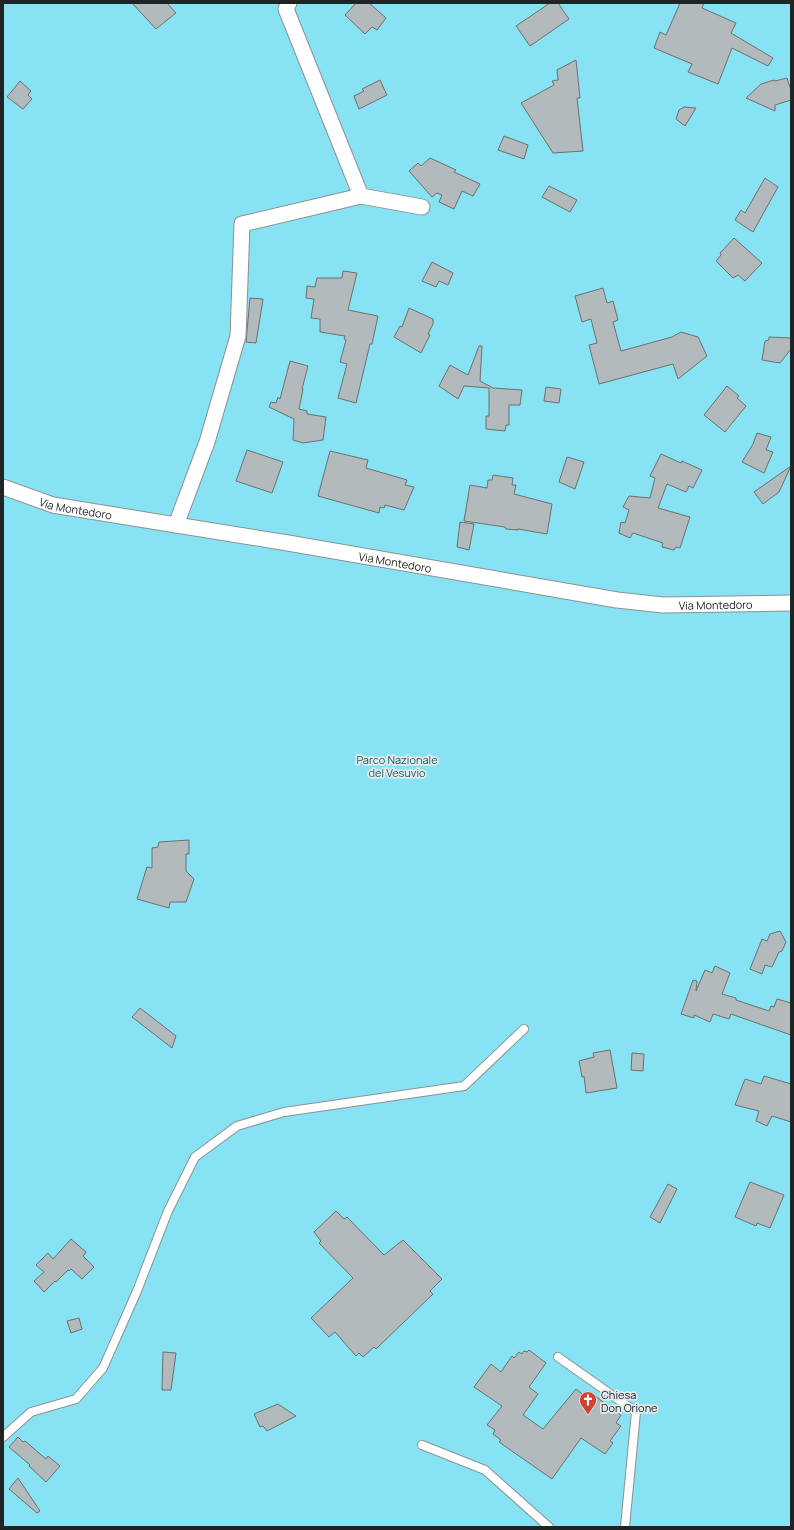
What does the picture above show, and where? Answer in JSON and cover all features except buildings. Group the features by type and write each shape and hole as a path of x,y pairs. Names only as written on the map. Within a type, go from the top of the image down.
{"street":[{"path":"289,3 286,9 362,196"},
{"path":"176,525 206,442 238,336 242,224 362,196 422,208"},
{"name":"Via Montedoro","path":"3,487 53,505 288,543 617,600 663,605 791,602"}],"lane":[{"path":"3,1437 31,1412 76,1399 103,1368 137,1291 168,1211 195,1157 237,1126 284,1112 464,1086 524,1029"},
{"path":"558,1357 636,1412 625,1527"},
{"path":"422,1445 485,1470 549,1527"}],"green space":[{"name":"Parco Nazionale del Vesuvio","path":"3,3 791,3 791,1527 3,1527"}],"place":[{"name":"Chiesa Don Orione","path":"588,1415"}]}
